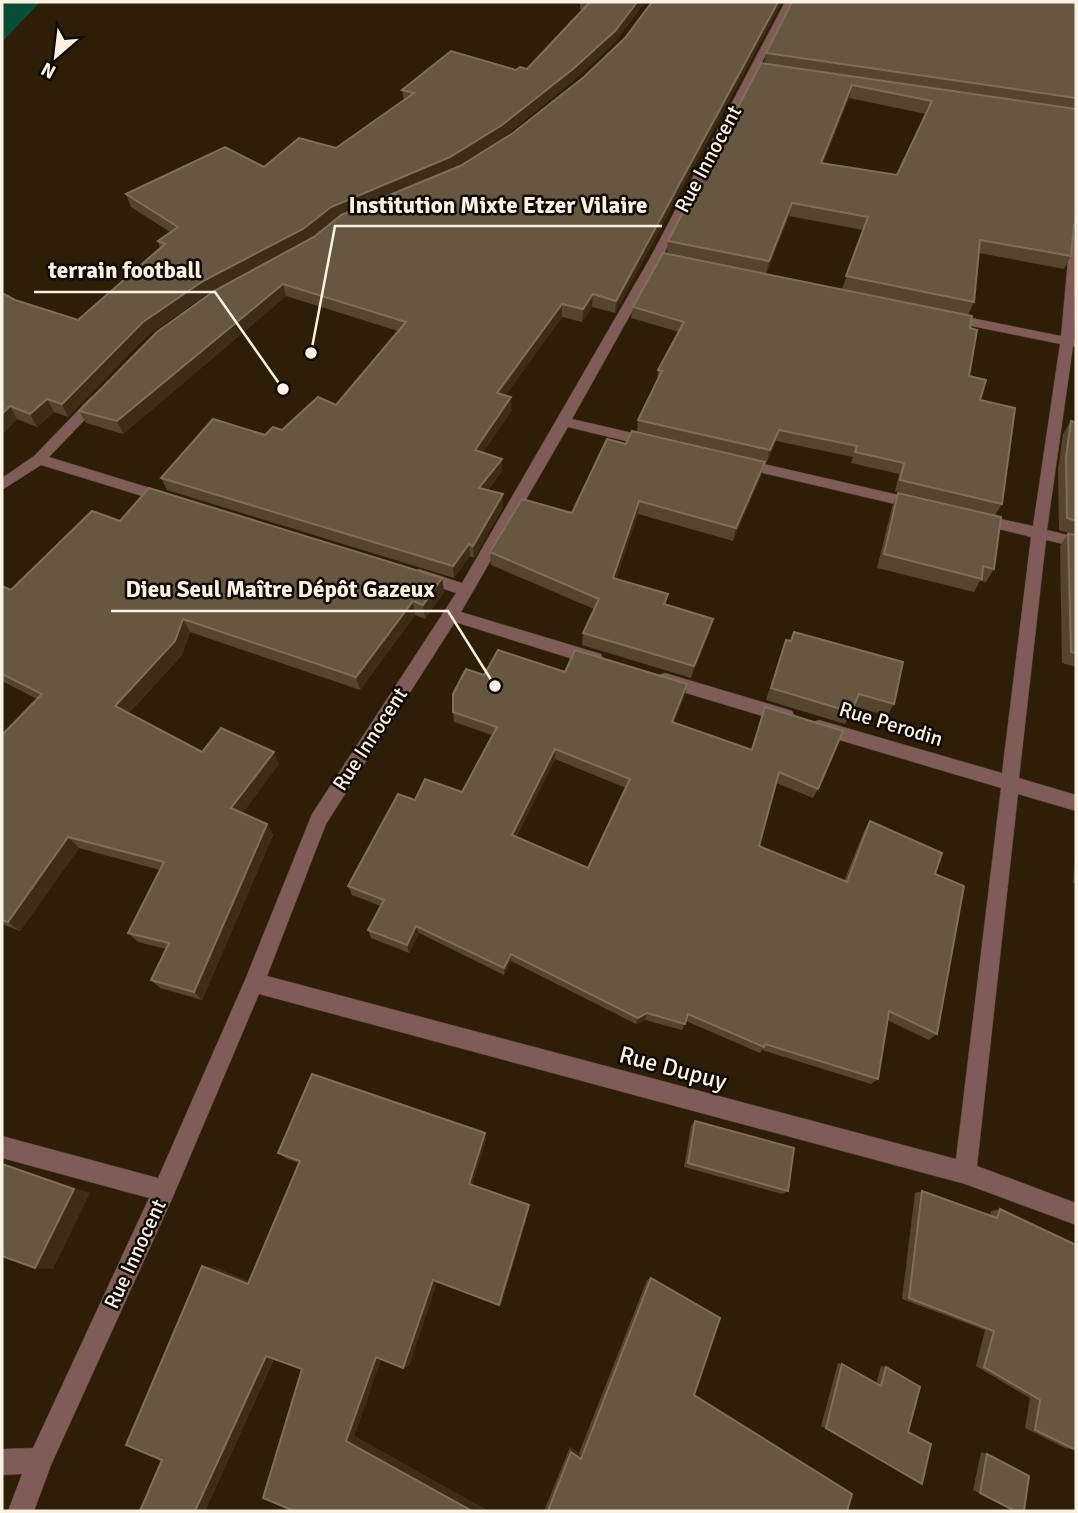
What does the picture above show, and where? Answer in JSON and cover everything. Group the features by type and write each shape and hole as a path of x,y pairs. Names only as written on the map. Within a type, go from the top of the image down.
{"street":[{"name":"Rue Innocent","path":"21,1511 40,1461 164,1191 254,983 318,820 451,615 564,422 762,71 789,2"},
{"path":"965,1173 1039,533 1072,342 1076,238"},
{"path":"656,258 670,260"},
{"path":"930,314 1072,342"},
{"path":"2,485 39,459 107,390"},
{"path":"564,422 659,444"},
{"path":"39,459 186,504"},
{"path":"727,460 930,508"},
{"path":"958,514 1076,542"},
{"path":"399,569 466,590"},
{"path":"451,615 611,663"},
{"name":"Rue Perodin","path":"650,676 1076,803"},
{"name":"Rue Dupuy","path":"254,983 965,1173 1076,1214"},
{"path":"2,1147 164,1191"},
{"path":"2,1462 40,1461"}],"green space":[{"path":"2,2 40,2 2,42"}],"building":[{"path":"590,2 637,2 615,31 573,69 502,125 450,157 331,207 303,229 203,281 143,322 62,404 47,399 30,414 10,406 2,414 2,293 15,300 78,320 165,244 158,241 178,227 126,194 225,147 264,167 299,138 336,148 414,93 402,90 451,51 516,70 520,67 527,69"},
{"path":"652,2 778,2 616,301 593,294 583,309 562,304 497,393 511,397 475,450 502,459 479,488 503,494 473,546 469,544 453,566 161,478 213,419 265,435 273,427 282,430 318,397 336,405 406,322 283,284 117,421 79,411 157,332 214,291 314,237 341,215 460,166 513,133 584,77 625,38"},
{"path":"792,2 1076,2 1076,98 766,53"},
{"path":"761,63 1076,109 1076,224 1071,256 980,240 974,302 846,276 868,217 792,203 769,261 668,241","holes":["852,85 932,101 897,175 821,163"]},
{"path":"663,253 972,316 970,328 977,330 969,376 986,380 980,400 1015,408 1002,504 900,480 904,463 855,452 857,446 779,430 770,450 638,420 662,371 658,370 684,322 633,307"},
{"path":"1071,421 1076,423 1076,521 1067,518 1066,457"},
{"path":"632,431 765,462 736,528 639,501 613,578 668,594 664,604 713,619 694,666 583,633 599,599 490,552 522,499 572,513 607,439 626,444"},
{"path":"149,488 442,578 423,605 413,601 356,677 183,619 175,641 115,706 202,752 221,728 274,752 231,808 267,824 194,992 151,980 169,943 128,933 164,862 68,837 8,922 2,920 2,735 42,694 2,674 2,586 11,590 92,511 120,521"},
{"path":"898,493 1001,517 994,569 983,566 982,579 884,554"},
{"path":"1068,534 1076,535 1076,653 1071,652"},
{"path":"794,632 903,662 894,704 859,694 851,712 771,688 786,640 791,641"},
{"path":"498,650 565,672 575,650 687,684 672,722 752,750 765,707 843,731 818,789 779,772 759,846 847,882 870,821 942,853 935,874 964,886 937,1034 889,1011 878,1079 765,1044 764,1047 688,1014 685,1024 647,1013 638,1018 511,954 504,968 416,926 407,945 368,930 384,900 348,886 398,794 415,800 425,779 462,792 497,727 453,712 453,694 466,669 484,675","holes":["555,749 630,779 588,868 512,835"]},
{"path":"312,1074 485,1133 469,1184 529,1205 499,1305 433,1280 403,1368 376,1357 346,1441 472,1511 294,1511 263,1498 302,1369 266,1356 195,1511 140,1511 162,1460 126,1445 202,1266 248,1284 300,1161 278,1153"},
{"path":"695,1121 794,1148 788,1191 688,1163"},
{"path":"2,1164 74,1189 35,1268 2,1256"},
{"path":"922,1191 997,1218 1000,1209 1076,1245 1076,1450 1035,1430 1040,1400 984,1367 994,1331 909,1298"},
{"path":"651,1278 720,1318 694,1395 852,1494 847,1511 548,1511 571,1452 581,1459"},
{"path":"842,1364 881,1386 886,1367 920,1387 908,1432 931,1444 922,1484 826,1428"},
{"path":"987,1454 1029,1476 1024,1511 1015,1511 980,1493"}],"place":[{"name":"Institution Mixte Etzer Vilaire","path":"311,353"},
{"name":"terrain football","path":"283,389"},
{"name":"Dieu Seul Maître Dépôt Gazeux","path":"495,686"}]}
